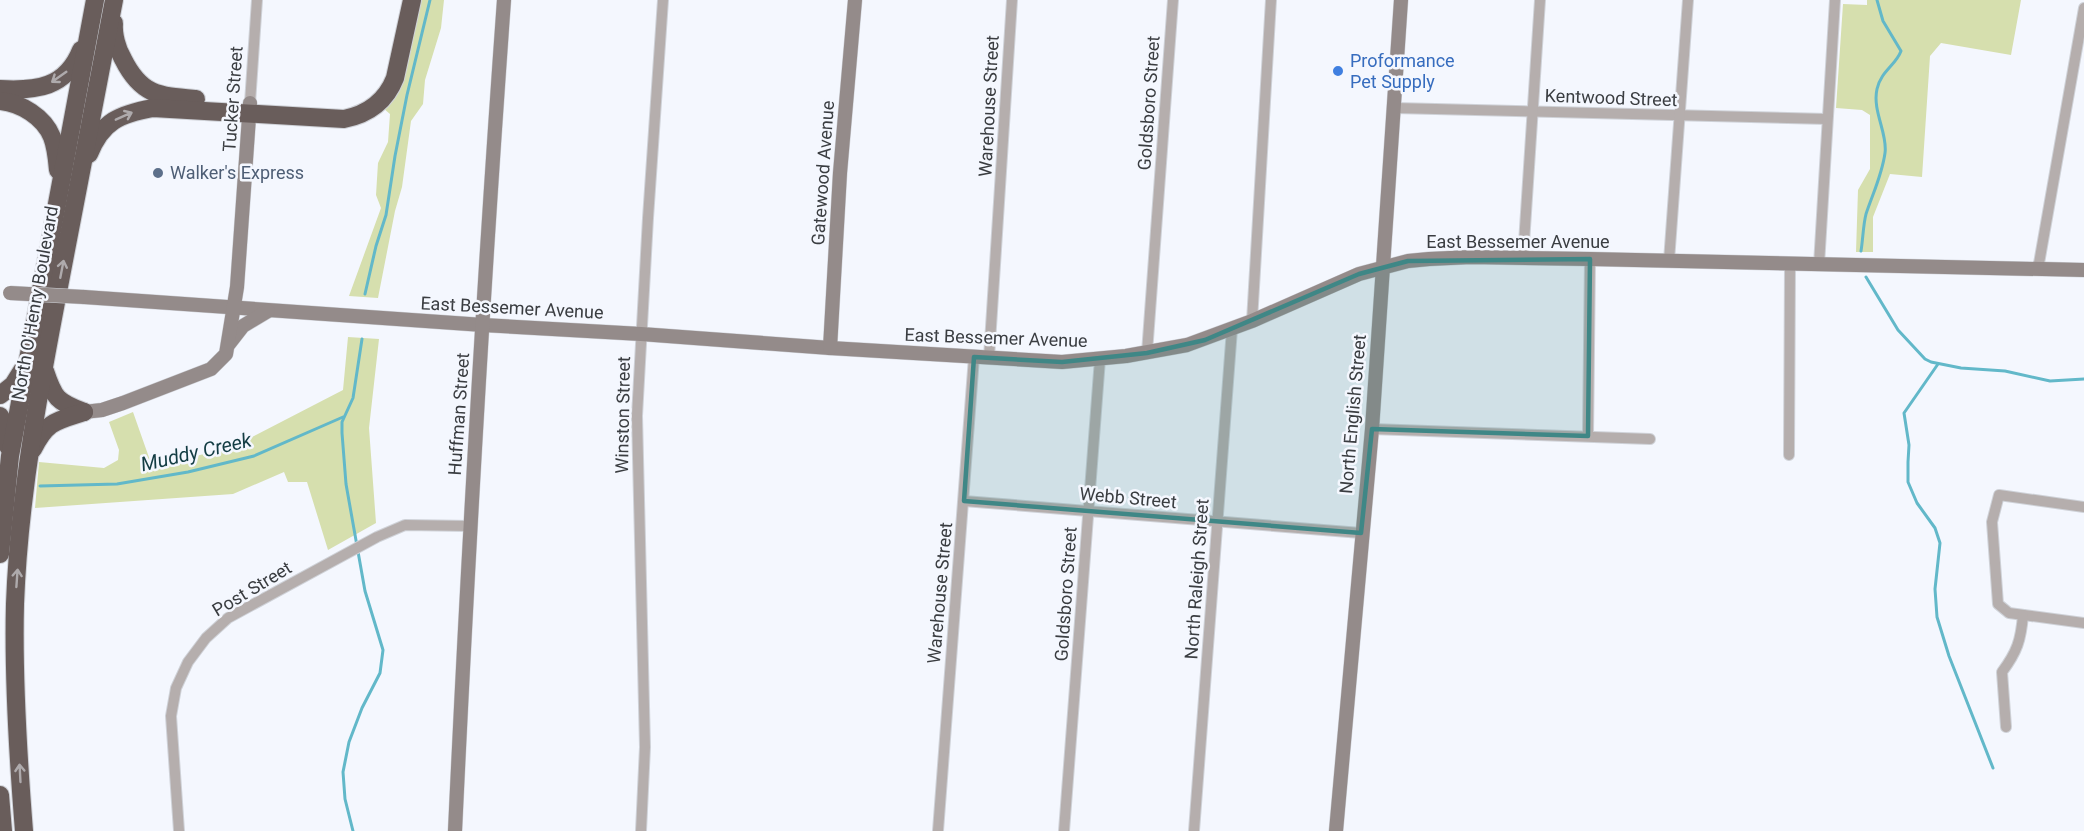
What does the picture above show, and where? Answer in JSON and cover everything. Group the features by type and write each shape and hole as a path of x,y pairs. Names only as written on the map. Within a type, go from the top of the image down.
{"highway":[{"name":"North O'Henry Boulevard","path":"0,554 35,365 60,183 95,0"},
{"name":"North O'Henry Boulevard","path":"35,365 80,178 114,0"},
{"path":"114,0 114,28 120,54 132,78 146,89 161,95 250,109 344,119 365,113 391,89 412,0"},
{"path":"80,178 94,142 111,122 128,112 153,108 345,109 363,102 382,84 402,0"},
{"path":"0,89 23,90 42,87 61,78 76,63 90,29"},
{"path":"0,101 22,106 52,135 60,183"},
{"path":"0,395 35,365 63,404 84,412"},
{"path":"0,416 19,458 55,421 84,412"},
{"name":"North O'Henry Boulevard","path":"19,458 15,682 24,831"},
{"path":"0,795 3,831"}],"main road":[{"name":"Huffman Street","path":"455,831 470,526 504,0"},
{"name":"Gatewood Avenue","path":"830,348 840,173 855,0"},
{"name":"North English Street","path":"1336,831 1372,429 1401,0"},
{"name":"Tucker Street","path":"228,346 232,307 237,287 250,109"},
{"name":"East Bessemer Avenue","path":"5,292 1062,362 1147,353 1196,342 1382,267 1429,258 1590,259 2084,270"},
{"path":"84,412 102,410 123,403 211,369 222,360 228,346 243,326 270,310"}],"street":[{"name":"Tucker Street","path":"250,109 257,0"},
{"name":"Winston Street","path":"641,831 645,747 637,452 641,334 663,0"},
{"name":"Warehouse Street","path":"989,358 1012,0"},
{"name":"Goldsboro Street","path":"1147,353 1173,0"},
{"path":"1252,321 1271,0"},
{"path":"1523,258 1540,0"},
{"path":"1669,261 1688,0"},
{"path":"1819,265 1835,0"},
{"path":"2038,269 2084,8"},
{"name":"Kentwood Street","path":"1395,108 1827,119"},
{"path":"1588,436 1590,259"},
{"path":"1789,455 1790,264"},
{"name":"North Raleigh Street","path":"1194,831 1232,329"},
{"name":"Warehouse Street","path":"938,831 974,357"},
{"name":"Goldsboro Street","path":"1064,831 1101,359"},
{"path":"1372,429 1650,439"},
{"path":"2084,507 1999,495 1992,522 1998,604 2009,613 2084,623"},
{"name":"Webb Street","path":"964,501 1361,533"},
{"name":"Post Street","path":"179,831 171,716 176,688 189,662 206,638 228,618 377,537 405,525 470,526"},
{"path":"2006,728 2002,672 2022,639 2023,615"}],"highlighted area":[{"path":"1590,259 1588,436 1372,429 1361,533 964,501 974,357 1062,362 1147,353 1205,340 1359,274 1408,261"}],"green space":[{"path":"417,0 444,0 441,28 425,80 423,104 411,121 402,187 378,298 349,296 381,208 376,195 378,163 388,142 390,114 383,108"},
{"path":"1867,0 2021,0 2011,55 1941,43 1930,56 1922,177 1890,174 1873,217 1873,252 1856,252 1858,190 1870,169 1870,115 1862,110 1836,108 1843,4 1867,5"},
{"path":"348,337 379,339 369,428 376,523 328,550 307,482 288,482 284,472 233,494 35,508 39,462 104,468 118,460 119,450 109,422 133,412 152,466 226,449 233,439 252,437 343,390"}],"waterway":[{"name":"Muddy Creek","path":"365,294 386,215 407,95 430,0"},
{"path":"1861,251 1866,214 1880,176 1885,153 1877,106 1877,89 1882,77 1901,51 1883,21 1877,0"},
{"path":"1866,277 1898,330 1925,359 1931,362 1961,368 2005,371 2050,381 2084,379"},
{"path":"353,831 345,799 343,772 349,742 362,708 380,673 383,650 365,591 346,484 342,433 342,422 353,398 362,339"},
{"path":"1938,364 1904,413 1909,445 1908,482 1917,503 1935,528 1940,543 1935,589 1937,617 1949,656 1993,768"},
{"name":"Muddy Creek","path":"40,486 117,484 188,472 254,456 343,417"}],"place":[{"name":"Proformance Pet Supply","path":"1338,71"},
{"name":"Walker's Express","path":"158,173"}]}
